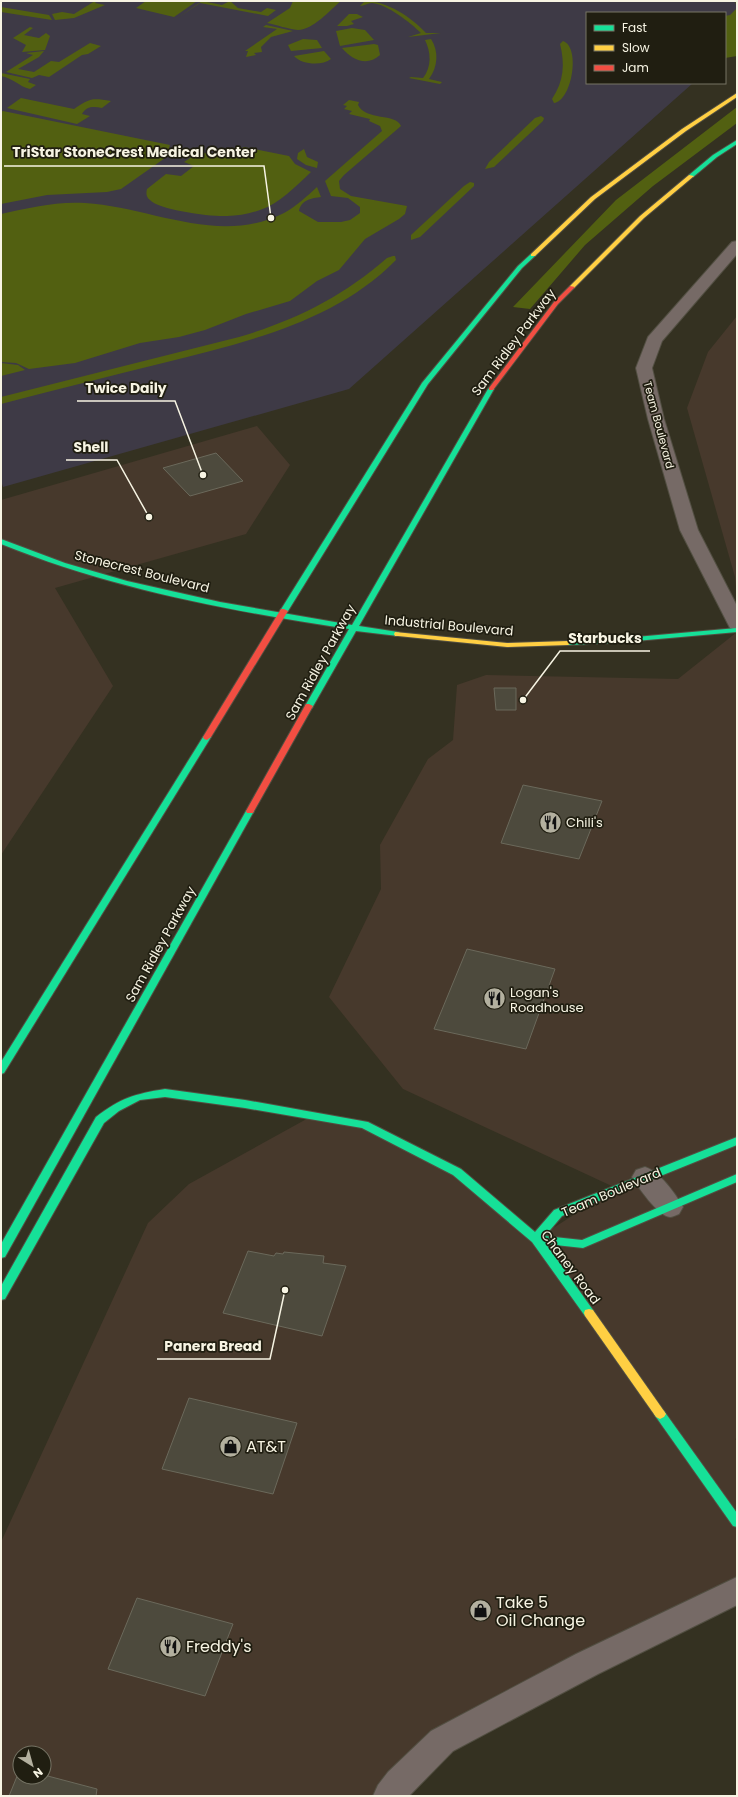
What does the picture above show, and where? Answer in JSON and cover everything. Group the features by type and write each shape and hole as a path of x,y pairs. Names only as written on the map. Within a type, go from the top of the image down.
{"main road":[{"path":"1,1070 425,383 520,267 593,198 684,130 737,95"},
{"name":"Sam Ridley Parkway","path":"1,1254 489,391 556,303 642,217 715,156 737,142"},
{"name":"Stonecrest Boulevard","path":"1,541 28,553 99,577 280,616"},
{"name":"Industrial Boulevard","path":"280,616 354,629 507,645 613,641 737,630"},
{"name":"Chaney Road","path":"1,1296 100,1120 115,1108 138,1097 165,1093 245,1104 364,1125 457,1172 536,1239 737,1522"},
{"name":"Team Boulevard","path":"536,1239 558,1213 645,1176 737,1142"},
{"path":"536,1239 583,1244 736,1179"}],"street":[{"name":"Team Boulevard","path":"737,245 654,340 644,368 656,418 689,530 737,624"},
{"path":"645,1176 670,1207"},
{"path":"389,1796 399,1783 442,1741 587,1664 737,1590"}],"shaded area":[{"path":"1,1 737,1 737,48 726,56 726,12 586,12 586,84 692,84 349,389 3,487 1,481"},
{"path":"737,316 737,598 735,577 687,408 708,352"},
{"path":"257,426 290,465 246,534 55,588 113,686 1,855 1,500"},
{"path":"737,632 737,1438 735,1439 737,1441 737,1590 493,1714 389,1796 1,1796 1,1542 148,1223 189,1184 312,1116 364,1125 457,1172 536,1239 616,1188 403,1089 329,997 381,889 380,845 428,759 453,740 457,685 486,675 678,679"}],"green space":[{"path":"97,1 95,3 105,5 74,18 55,20 52,14 62,12 74,14"},
{"path":"146,1 197,1 174,17 136,8"},
{"path":"202,1 222,5 230,1 238,8 261,12 267,8 276,10 268,16 200,3 178,18"},
{"path":"293,1 341,1 310,27 304,29 298,30 267,23 290,8"},
{"path":"365,1 382,4 398,11 413,21 426,33 441,33 408,37 421,33 405,19 385,7 372,3 360,6"},
{"path":"1,7 49,15 52,20 1,12"},
{"path":"737,8 737,56 726,58 726,16 730,15"},
{"path":"349,14 357,14 363,17 351,21 354,24 337,26"},
{"path":"266,25 293,31 271,37 261,47 262,52 254,53 256,55 246,57 248,51 245,51 277,29 263,27"},
{"path":"30,27 33,28 24,35 39,38 46,33 50,36 45,50 22,52 26,45 13,38"},
{"path":"352,28 365,30 374,40 340,46 336,31"},
{"path":"303,39 317,40 322,48 291,51 288,45"},
{"path":"431,39 434,44 436,54 436,64 429,79 442,82 440,84 409,78 423,78 426,74 430,59 425,40"},
{"path":"563,41 569,45 572,53 572,74 566,93 560,100 554,103 552,99 561,79 563,58 560,44"},
{"path":"90,43 101,46 88,54 82,55 49,77 39,75 32,78 6,72 33,55 26,53 44,51 39,57 18,69 34,72 51,61 59,62"},
{"path":"374,44 378,45 380,55 370,61 355,59 342,48"},
{"path":"324,51 331,59 317,64 307,63 294,56"},
{"path":"1,73 30,79 28,82 36,85 30,89 26,88 1,76"},
{"path":"21,98 74,109 91,100 99,99 111,101 102,108 93,107 86,109 82,114 90,116 77,124 7,108"},
{"path":"349,100 359,102 358,105 367,113 393,119 401,126 344,175 339,181 340,189 351,196 407,206 405,214 399,219 365,239 339,270 317,281 290,301 246,314 205,330 179,337 140,343 75,363 29,369 16,363 1,362 1,214 53,204 85,203 110,206 185,222 235,226 259,222 284,213 298,204 317,187 321,197 304,202 299,211 318,222 341,222 350,220 360,213 360,207 348,198 331,196 325,181 382,131 380,126 369,121 370,119 349,114 352,111 344,109 347,106 343,105"},
{"path":"737,107 737,123 653,186 585,245 530,309 513,307 616,200"},
{"path":"3,111 170,145 169,148 175,151 121,189 107,192 47,195 1,204 1,112"},
{"path":"541,116 544,118 543,121 494,167 485,169 489,162 535,118"},
{"path":"244,147 289,156 295,164 311,172 274,204 248,214 220,216 198,214 164,207 155,204 148,198 146,193 147,189 166,174 181,176 194,166 184,162 199,152 216,154 227,153"},
{"path":"304,149 307,157 318,162 317,168 306,165 297,159 298,153"},
{"path":"470,182 474,183 474,186 420,237 411,240 411,235"},
{"path":"395,256 396,260 372,282 345,300 317,315 287,327 225,347 1,404 1,397 239,337 280,323 318,306 335,296 370,272 387,258"},
{"path":"1,363 18,365 25,370 1,376"}],"building":[{"path":"216,453 243,481 190,496 163,468"},
{"path":"494,688 516,688 516,710 496,710"},
{"name":"Chili's","path":"523,785 602,801 579,859 501,843"},
{"name":"Logan's Roadhouse","path":"467,949 555,969 526,1049 434,1029"},
{"path":"248,1251 274,1256 276,1253 283,1254 284,1252 324,1256 323,1263 346,1266 322,1336 223,1313"},
{"name":"AT&T","path":"189,1398 297,1423 273,1494 162,1469"},
{"name":"Freddy's","path":"137,1598 233,1624 205,1696 108,1669"},
{"path":"52,1777 97,1789 96,1796 9,1796 13,1785 52,1785"}],"traffic: fast":[{"path":"691,176 715,156 737,142"},
{"path":"284,611 425,383 520,267 533,255"},
{"path":"309,706 491,389"},
{"path":"1,541 62,564 124,583 288,617 398,634"},
{"path":"568,643 613,641 737,630"},
{"path":"1,1070 207,737"},
{"path":"1,1254 250,811"},
{"path":"1,1296 100,1120 115,1108 138,1097 165,1093 245,1104 312,1116"},
{"path":"312,1116 364,1125 457,1172 536,1239 589,1313"},
{"path":"536,1239 558,1213 737,1141"},
{"path":"536,1239 583,1244 737,1178"},
{"path":"660,1414 737,1522"}],"traffic: slow":[{"path":"533,255 593,198 684,130 737,95"},
{"path":"572,287 642,217 691,176"},
{"path":"398,634 507,645 568,643"},
{"path":"589,1313 660,1414"}],"traffic: jam":[{"path":"491,389 556,303 572,287"},
{"path":"207,737 284,611"},
{"path":"250,811 309,706"}],"place":[{"name":"TriStar StoneCrest Medical Center","path":"271,218"},
{"name":"Twice Daily","path":"203,475"},
{"name":"Shell","path":"149,517"},
{"name":"Starbucks","path":"523,700"},
{"name":"Chili's","path":"551,822"},
{"name":"Logan's Roadhouse","path":"495,999"},
{"name":"Panera Bread","path":"285,1290"},
{"name":"AT&T","path":"230,1446"},
{"name":"Take 5 Oil Change","path":"481,1611"},
{"name":"Freddy's","path":"171,1646"}]}
